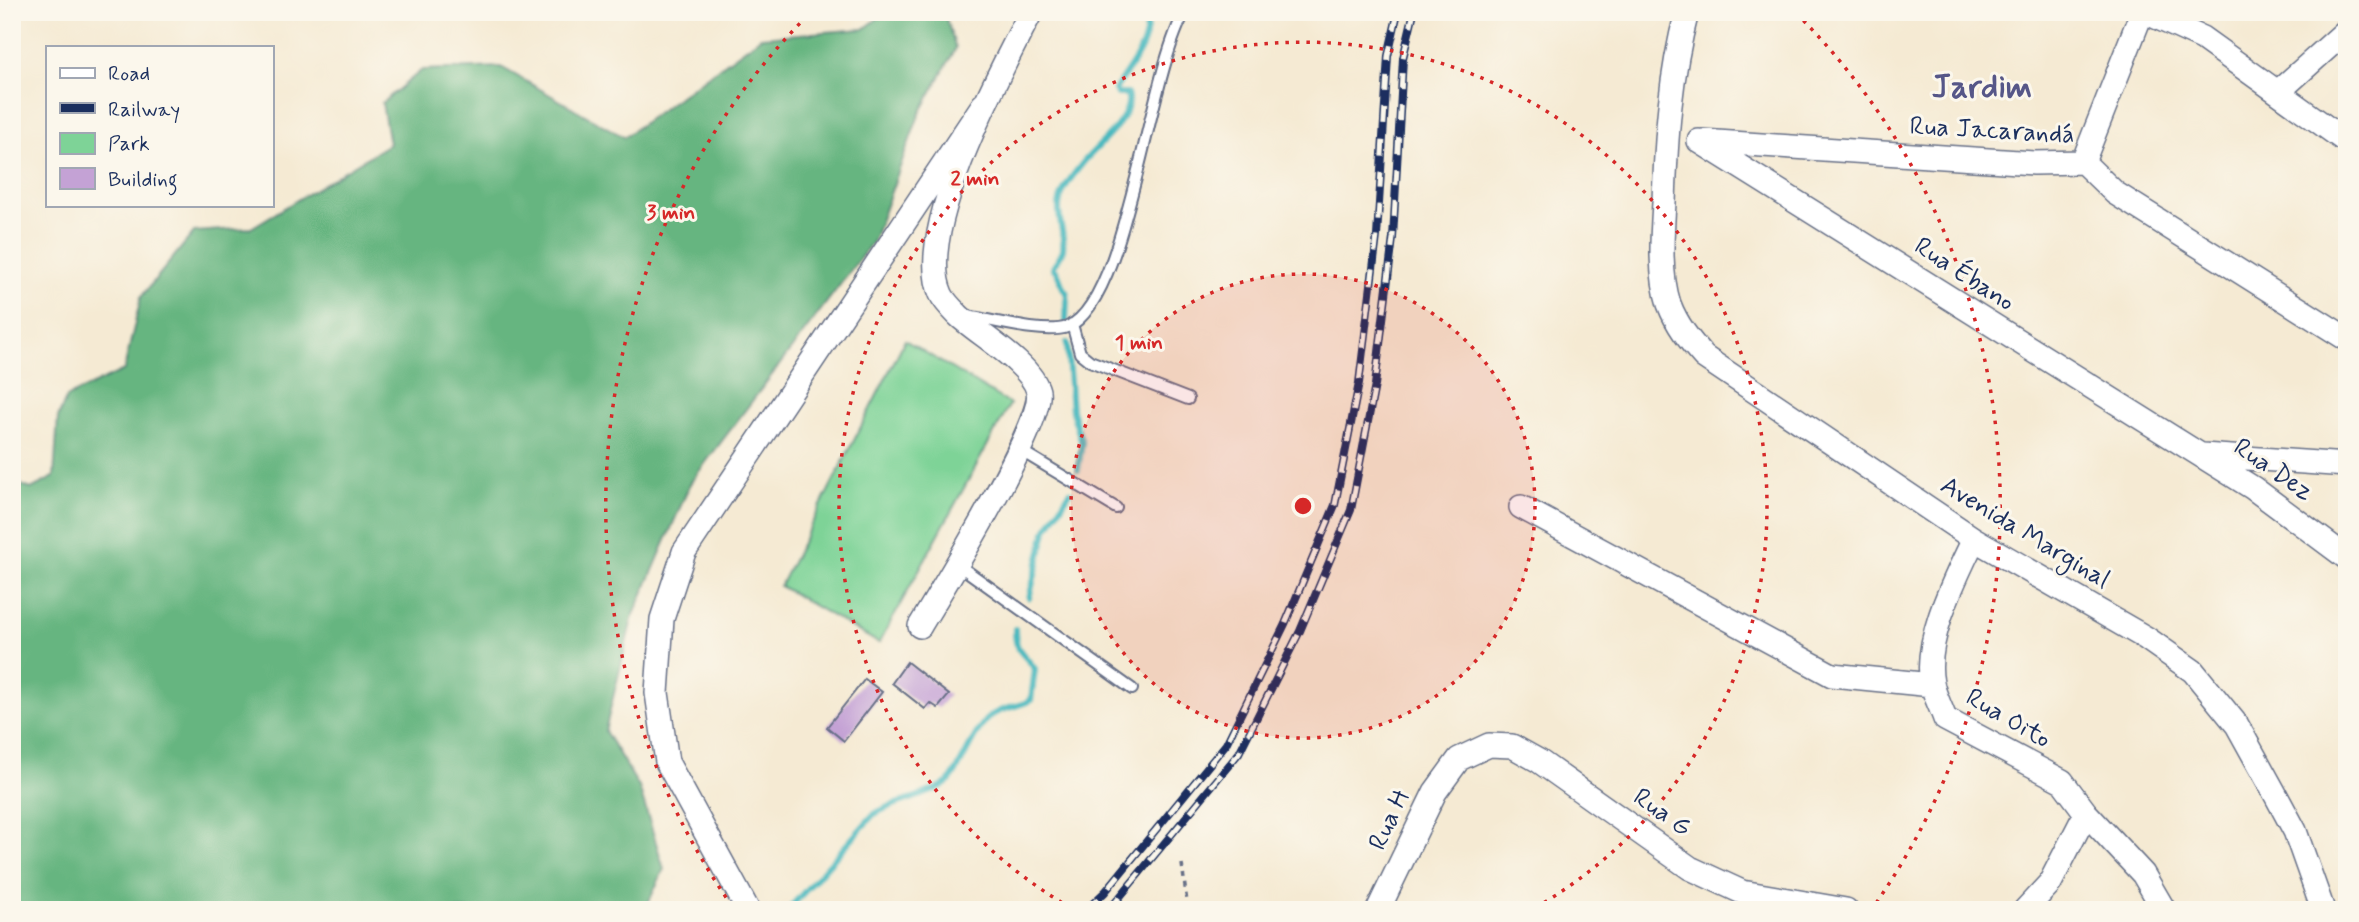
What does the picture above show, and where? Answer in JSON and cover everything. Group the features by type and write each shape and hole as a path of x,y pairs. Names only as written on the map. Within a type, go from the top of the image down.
{"street":[{"path":"748,910 667,762 657,693 662,619 684,552 983,105 1031,12"},
{"name":"Avenida Marginal","path":"1688,12 1675,67 1667,130 1662,246 1669,302 1683,334 1704,357 1974,539 2146,638 2193,671 2237,725 2273,790 2295,831 2323,910"},
{"path":"2082,162 2143,12 2202,38 2347,142"},
{"path":"2278,92 2347,30"},
{"path":"920,626 957,565 1018,449 1037,405 1038,391 1029,374 957,314 941,294 938,233 983,105"},
{"name":"Rua Jacarandá","path":"1667,130 1699,141 2034,163 2082,162 2115,193 2347,339"},
{"name":"Rua Ébano","path":"1699,141 2200,455"},
{"path":"2200,455 2347,465"},
{"name":"Rua Dez","path":"2200,455 2302,523 2347,558"},
{"path":"1521,507 1832,675 1933,685"},
{"name":"Rua Oito","path":"1974,539 1940,613 1934,642 1933,685 1945,719 2062,782 2086,813 2143,874 2164,910"},
{"name":"Rua G","path":"1459,759 1489,745 1511,746 1539,761 1690,868 1742,892 1846,910"},
{"name":"Rua H","path":"1378,910 1435,792 1459,759"},
{"path":"2025,910 2050,883 2086,813"}],"lane":[{"path":"957,314 1050,329 1072,324 1083,316 1100,290 1112,262 1161,69 1176,27 1185,12"},
{"path":"1072,324 1080,353 1090,361 1188,399"},
{"path":"1018,449 1116,508"},
{"path":"957,565 1132,689"}],"path":[{"path":"1182,864 1188,910"}],"green space":[{"path":"886,12 937,12 945,16 956,48 919,115 873,241 691,482 632,619 605,731 639,787 664,869 645,910 12,910 12,481 31,489 54,477 58,417 67,397 124,370 141,297 194,232 251,228 389,144 382,103 422,70 501,67 624,137 761,37 864,29"},
{"path":"905,340 1010,404 879,643 780,586"}],"building":[{"path":"907,662 949,695 938,708 930,703 925,709 892,683"},
{"path":"865,679 882,692 844,741 827,727"}],"waterway":[{"path":"1066,321 1067,293 1053,268 1063,249 1060,200 1075,173 1112,132 1125,112 1127,94 1118,94 1115,90 1143,45 1146,12"},
{"path":"1067,343 1072,411 1082,443 1078,470"},
{"path":"1029,598 1046,531 1070,492"},
{"path":"788,910 873,815 947,783 987,719 997,712 1031,700 1035,669 1018,648 1015,629"}],"railway":[{"path":"1086,910 1105,892 1226,744 1285,624 1335,505 1359,383 1377,236 1388,56 1398,12"},
{"path":"1109,910 1239,753 1300,631 1351,510 1375,385 1393,238 1403,58 1414,12"}],"district":[{"name":"Jardim","path":"1982,88"}]}
